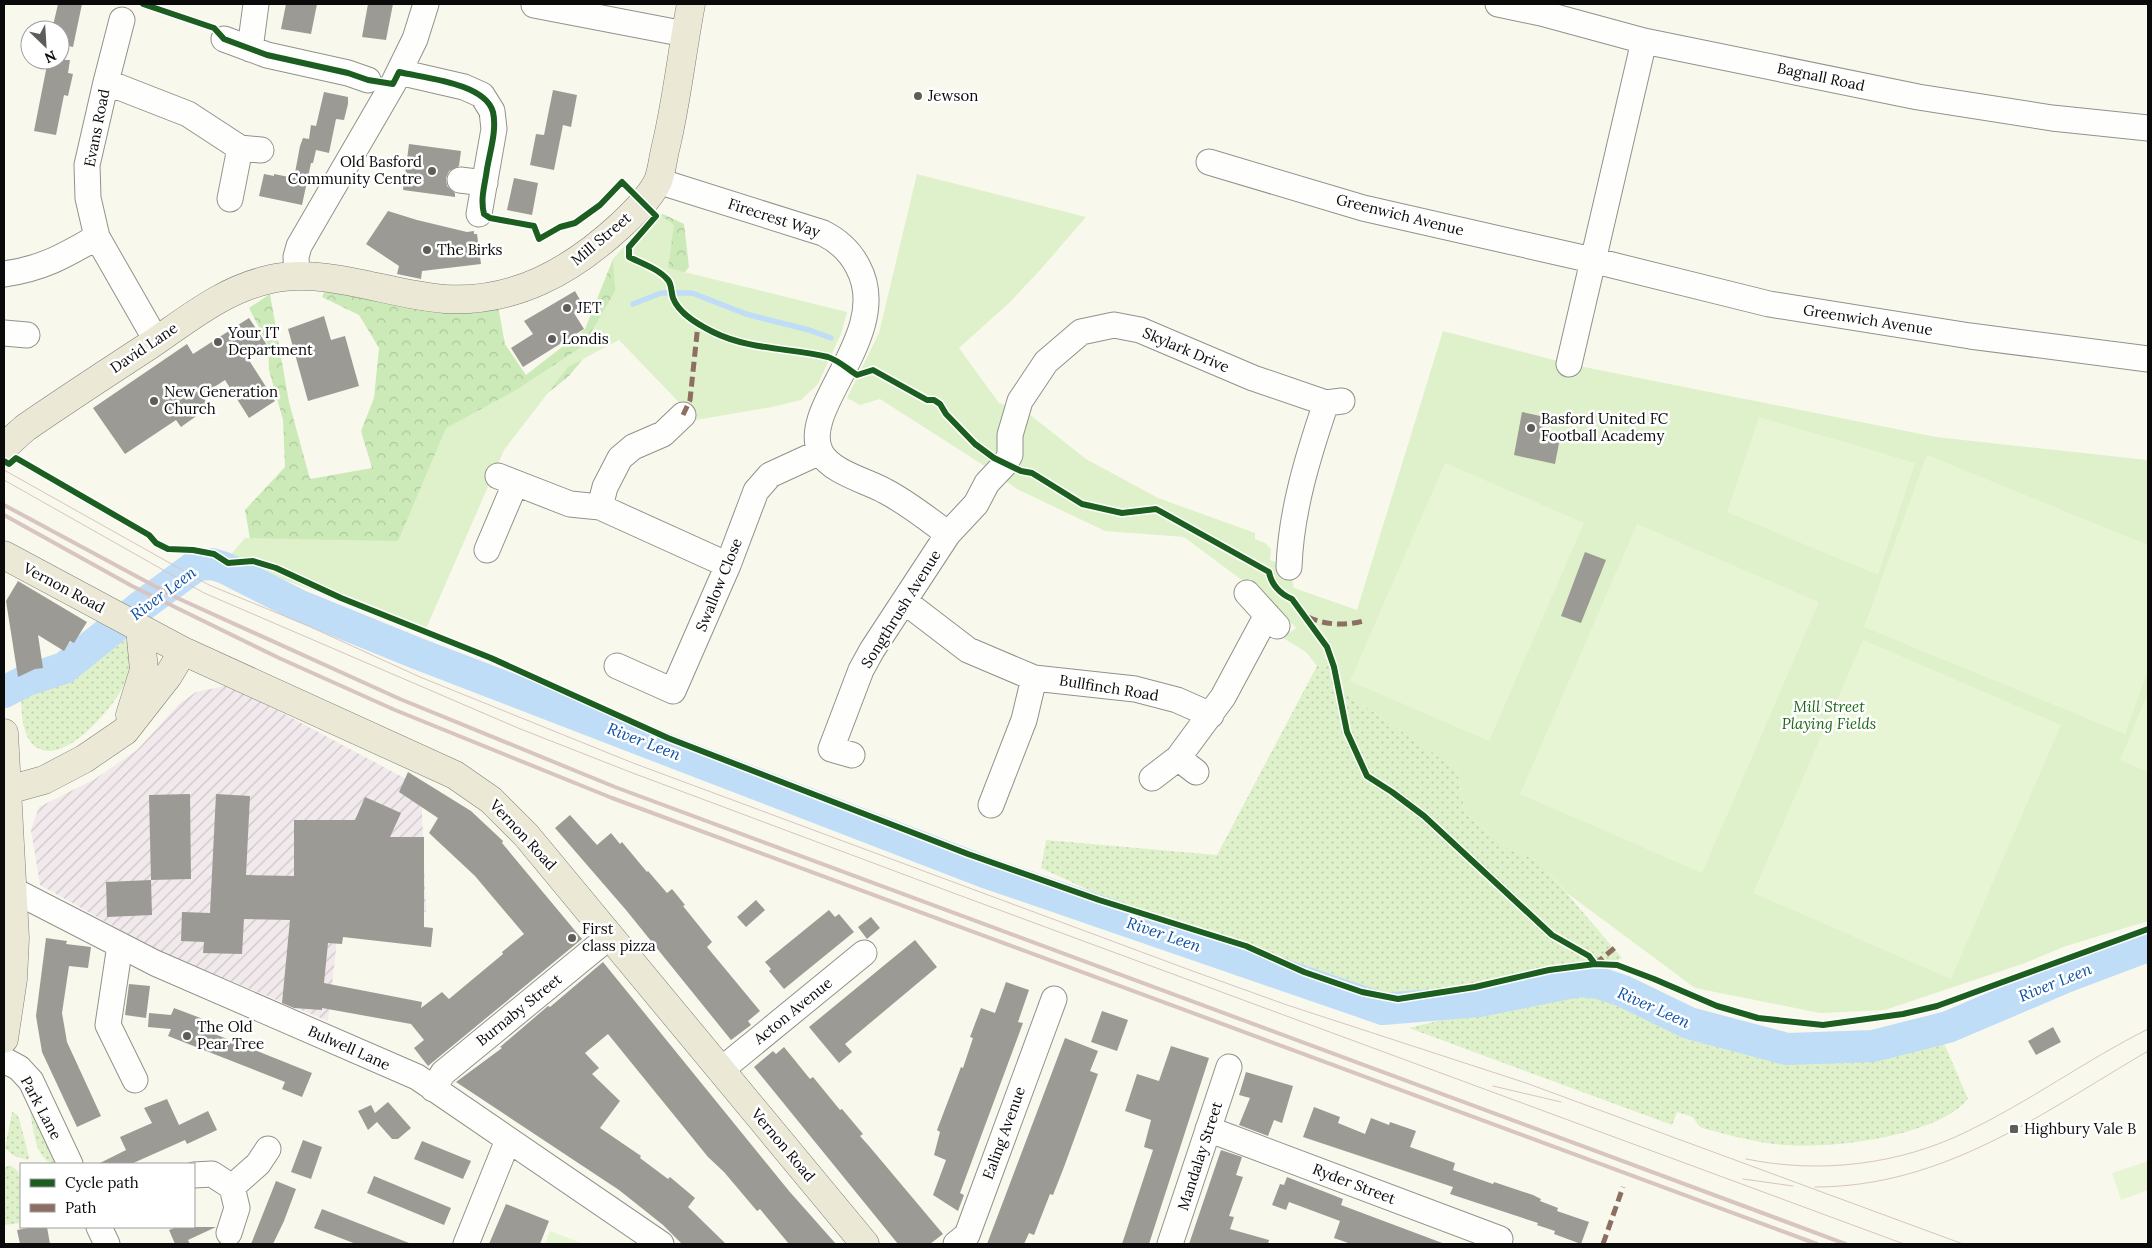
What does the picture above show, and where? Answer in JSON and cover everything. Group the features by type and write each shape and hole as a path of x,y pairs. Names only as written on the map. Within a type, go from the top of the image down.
{"main road":[{"name":"Mill Street","path":"297,276 347,282 446,299 476,298 503,293 555,275 593,250 643,202 658,181 670,130 691,4"},
{"name":"David Lane","path":"4,445 25,428 202,308 248,285 297,276"},
{"name":"Vernon Road","path":"4,555 183,651 455,775 491,800 526,835 865,1244"},
{"path":"125,731 144,670 140,629"},
{"path":"6,790 44,780 84,759 125,731 168,676 183,651"},
{"path":"4,733 6,790 14,890 15,938 8,977 4,1039"}],"street":[{"path":"250,49 256,4"},
{"path":"297,276 296,257 299,246 330,196 399,72 415,39 426,4"},
{"name":"Bagnall Road","path":"1498,4 1541,13 1644,41 1918,97 2052,118 2148,128"},
{"path":"534,5 579,8 685,34"},
{"name":"Evans Road","path":"122,20 87,165 88,198 97,237 156,340"},
{"path":"224,39 267,55 356,70"},
{"path":"1569,364 1644,41"},
{"path":"399,72 464,87 482,95 492,111 494,129 479,214"},
{"path":"106,82 188,114 250,149 228,206"},
{"name":"Greenwich Avenue","path":"1209,162 1363,208 1592,260 1769,304 1970,336 2148,359"},
{"path":"460,180 485,183"},
{"name":"Firecrest Way","path":"658,181 823,233 845,247 854,260 865,285 868,299 867,311 859,338 840,375 819,426 817,441 820,452"},
{"path":"4,274 37,268 59,259 97,237"},
{"name":"Skylark Drive","path":"948,534 976,504 987,483 1001,470 1008,460 1010,435 1020,401 1046,362 1081,332 1114,325 1140,330 1253,378 1334,402 1310,452 1290,537 1288,567"},
{"path":"600,507 605,487 620,458 633,447 663,434 684,415"},
{"path":"820,452 834,467 886,491 948,534"},
{"name":"Swallow Close","path":"617,666 673,691 728,565 756,491 770,475 820,452"},
{"path":"487,550 507,480 570,504 600,507 728,565"},
{"name":"Songthrush Avenue","path":"852,755 831,749 861,670 872,650 948,534"},
{"path":"1152,778 1187,765 1211,715 1273,621 1247,593"},
{"name":"Bullfinch Road","path":"904,601 968,650 1034,678 1135,689 1177,700 1211,715"},
{"path":"991,805 1024,720 1034,678"},
{"name":"Bulwell Lane","path":"14,890 162,966 417,1077 662,1244"},
{"name":"Burnaby Street","path":"433,1089 443,1073 610,936"},
{"path":"120,945 108,1025 135,1080"},
{"name":"Acton Avenue","path":"721,1070 864,952"},
{"name":"Ealing Avenue","path":"956,1244 967,1235 1056,1014"},
{"name":"Park Lane","path":"4,1060 19,1068 31,1081 70,1163"},
{"name":"Mandalay Street","path":"1170,1244 1229,1067"},
{"name":"Ryder Street","path":"1208,1129 1500,1242"},
{"path":"466,1244 508,1140"},
{"path":"232,1186 258,1164 268,1149"},
{"path":"195,1175 212,1174 232,1186 237,1208 229,1233"},
{"path":"99,1228 107,1244"}],"shaded area":[{"path":"230,685 421,787 426,912 340,913 328,1021 158,951 40,885 31,830 39,807 95,779 137,750 179,704 196,692"}],"green space":[{"name":"Mill Street Playing Fields","path":"917,174 1086,217 1009,303 959,348 999,403 1029,414 1086,459 1158,498 1255,533 1255,539 1265,543 1271,549 1270,560 1289,567 1294,588 1357,610 1443,331 1569,364 1936,437 2148,460 2148,921 2066,946 2025,963 1885,1010 1820,1013 1695,988 1567,893 1539,861 1507,848 1465,813 1457,769 1343,691 1341,663 1317,666 1306,652 1283,638 1296,628 1251,579 1247,584 1184,537 1105,531 1017,489 880,399 860,405 847,398 879,333"},
{"path":"655,211 674,225 668,268 847,312 841,334 818,384 801,400 696,420 619,340 568,367 504,450 425,631 227,559 245,538 398,541 446,428 516,390 583,346 615,291 613,259"},
{"path":"663,214 684,224 689,267 661,304 595,344 569,376 523,413 409,559 253,556 245,510 285,467 283,420 269,370 268,345 249,308 270,294 289,402 310,479 372,468 361,431 374,398 379,348 359,315 322,297 325,290 498,306 505,344 526,375 585,329 613,259"},
{"path":"1759,417 1915,463 1878,575 1727,512"},
{"path":"1927,455 2148,545 2148,670 2125,734 1864,627"},
{"path":"1445,463 1584,523 1489,741 1350,681"},
{"path":"1637,524 1819,602 1702,873 1520,794"},
{"path":"124,637 129,652 129,673 122,689 102,716 75,741 61,748 48,751 31,743 25,732 21,700 70,678"},
{"path":"1863,640 2061,725 1951,979 1753,893"},
{"path":"1341,663 1343,691 1457,769 1465,813 1507,848 1539,861 1622,958 1592,973 1382,1013 1194,939 1041,868 1046,840 1217,855 1317,666"},
{"path":"2148,693 2148,772 2120,760"},
{"path":"1600,984 1616,987 1703,1026 1748,1038 1869,1042 1937,1027 1968,1099 1953,1112 1932,1123 1882,1138 1828,1145 1774,1144 1702,1128 1693,1117 1677,1112 1672,1125 1409,1028 1579,986"},
{"path":"31,1110 58,1163 50,1163 40,1152"},
{"path":"12,1112 17,1114 19,1118 29,1157 28,1160 14,1156 5,1148"},
{"path":"2148,1161 2148,1190 2121,1200 2112,1173"},
{"path":"10,1165 18,1171 20,1183 20,1223 4,1225 4,1168"},
{"path":"550,1231 584,1244 545,1244"}],"building":[{"path":"58,4 82,4 73,47 70,46 70,20 54,20"},
{"path":"286,4 317,4 311,34 281,29"},
{"path":"368,4 393,4 386,40 362,37"},
{"path":"46,70 68,70 68,73 73,74 68,96 64,95 56,135 34,131"},
{"path":"553,90 577,95 571,127 563,125 554,170 530,165 536,134 544,135"},
{"path":"324,92 348,97 348,104 344,120 336,119 329,153 316,150 313,163 311,163 302,205 259,196 264,174 294,178 300,146 303,138 309,139 311,125 316,126"},
{"name":"Old Basford Community Centre","path":"409,144 461,151 459,166 449,171 446,178 447,186 455,193 455,197 403,190"},
{"path":"514,178 538,183 532,215 507,210"},
{"name":"The Birks","path":"388,211 467,232 474,231 474,234 477,234 481,264 422,271 421,279 397,274 399,266 366,244"},
{"path":"575,291 584,307 574,313 584,329 523,367 511,348 533,334 524,321"},
{"path":"324,316 331,340 345,336 359,386 308,401 288,329"},
{"name":"New Generation Church","path":"249,318 267,345 247,357 275,401 249,418 225,380 202,395 209,407 181,427 176,420 125,454 93,408 187,344 193,354"},
{"name":"Basford United FC Football Academy","path":"1522,412 1545,417 1540,439 1559,443 1555,464 1514,455"},
{"path":"1585,552 1606,560 1581,623 1561,616"},
{"path":"18,581 87,622 74,643 70,641 64,651 38,635 43,668 35,669 18,677 6,601"},
{"path":"408,772 471,811 503,841 502,843 582,939 428,1066 414,1048 424,1040 411,1024 322,1008 322,1010 294,1008 282,1003 290,920 244,919 242,954 203,953 204,942 181,941 182,912 210,913 216,794 250,796 246,875 294,876 294,820 355,820 365,797 401,813 390,837 424,837 424,927 433,928 431,947 343,937 342,944 328,943 324,983 422,1002 421,1008 442,992 449,999 524,934 475,876 429,833 438,818 399,792"},
{"path":"190,794 191,879 151,880 149,795"},
{"path":"570,815 597,845 611,833 620,844 622,842 667,893 672,889 712,942 707,947 760,1011 748,1021 751,1025 731,1040 626,910 555,828"},
{"path":"151,880 152,915 107,917 106,882"},
{"path":"756,900 765,910 746,927 737,917"},
{"path":"829,910 835,917 839,914 854,932 784,989 769,971 771,969 765,962"},
{"path":"871,917 880,928 867,939 858,927"},
{"path":"46,938 67,941 66,944 91,947 88,968 69,966 62,1013 67,1042 101,1116 77,1127 42,1052 36,1016"},
{"path":"915,940 937,967 845,1044 852,1052 839,1063 809,1027"},
{"path":"603,962 789,1191 836,1244 789,1244 760,1209 757,1211 724,1172 708,1157 608,1034 585,1053 599,1068 592,1074 620,1101 600,1128 641,1156 640,1158 668,1179 670,1177 695,1198 688,1207 726,1244 682,1244 663,1225 619,1190 456,1082 502,1048 500,1047"},
{"path":"1006,982 1029,990 1018,1022 1023,1023 960,1193 964,1195 958,1211 933,1195 946,1160 934,1155 940,1132 937,1130 961,1067 963,1068 973,1038 970,1037 981,1008 995,1013"},
{"path":"129,984 150,986 146,1018 125,1015"},
{"path":"174,1008 211,1022 207,1031 312,1073 302,1097 282,1089 285,1082 168,1036 171,1029 148,1027 149,1013 171,1015"},
{"path":"1102,1011 1128,1020 1117,1051 1091,1042"},
{"path":"2053,1027 2061,1042 2036,1055 2028,1041"},
{"path":"1065,1038 1098,1051 1090,1071 1098,1074 1064,1167 1053,1195 1050,1194 1034,1235 1029,1233 1024,1244 987,1244"},
{"path":"1171,1046 1209,1058 1149,1244 1122,1244 1153,1150 1144,1147 1151,1120 1125,1111 1137,1074 1159,1081"},
{"path":"784,1047 810,1079 813,1077 840,1110 842,1109 863,1134 860,1136 943,1234 930,1244 898,1244 754,1067 773,1051 776,1054"},
{"path":"1246,1072 1293,1086 1282,1123 1274,1120 1268,1136 1239,1125 1250,1098 1239,1095"},
{"path":"167,1099 179,1125 208,1111 217,1130 187,1144 185,1140 133,1163 100,1163 126,1150 120,1137 152,1123 144,1108"},
{"path":"388,1102 411,1128 398,1139 392,1139 377,1122 368,1130 358,1111 371,1105 375,1113"},
{"path":"1314,1107 1340,1117 1338,1123 1365,1134 1371,1118 1389,1125 1390,1122 1416,1131 1410,1147 1455,1163 1453,1170 1533,1195 1541,1199 1540,1201 1558,1208 1557,1211 1589,1222 1581,1244 1554,1234 1555,1231 1537,1225 1538,1223 1450,1194 1453,1187 1303,1137"},
{"path":"303,1140 322,1147 311,1179 291,1172"},
{"path":"422,1141 471,1161 463,1179 414,1159"},
{"path":"1221,1150 1242,1157 1236,1175 1243,1177 1229,1216 1234,1217 1230,1229 1269,1240 1268,1244 1189,1244"},
{"path":"374,1176 451,1208 444,1225 367,1193"},
{"path":"1287,1177 1343,1199 1341,1205 1445,1244 1351,1244 1334,1238 1340,1221 1289,1202 1286,1210 1272,1205 1280,1184 1284,1185"},
{"path":"276,1181 296,1189 284,1221 273,1244 251,1244"},
{"path":"506,1204 549,1221 540,1244 489,1244"},
{"path":"322,1209 409,1244 356,1244 314,1228"},
{"path":"216,1227 188,1240 190,1244 175,1244 169,1230 174,1228"},
{"path":"47,1228 50,1244 20,1244 17,1230"}],"waterway":[{"path":"633,304 661,293 692,293 746,314 809,330 831,338"},
{"name":"River Leen","path":"4,692 27,680 64,668 140,607 197,565 212,564 225,568 298,605 416,653 985,872 1383,1009 1479,1001 1579,981 1599,983 1623,991 1689,1023 1787,1049 1873,1046 1948,1027 2068,976 2148,946"}],"tram line":[{"path":"4,470 209,585 304,624 420,677 633,763 1198,973 1287,1005 1526,1083 1963,1244"},
{"path":"4,480 204,593 518,728 956,894 1904,1244"},
{"path":"1746,1159 1774,1164 1830,1166 1858,1164 1913,1152 1940,1143 1989,1120 2148,1029"},
{"path":"1815,1187 1862,1184 1907,1174 1949,1160 1990,1142 2030,1121 2148,1051"},
{"path":"1493,1086 1561,1102"},
{"path":"1743,1179 1793,1186"}],"railway":[{"path":"4,505 175,597 400,699 615,787 1846,1244"},
{"path":"4,515 132,586 279,658 395,710 612,798 1817,1244"}],"marked path":[{"path":"683,415 690,400 698,324"},
{"path":"1308,617 1321,622 1335,624 1363,621"},
{"path":"1595,964 1617,946"},
{"path":"1603,1244 1623,1187"}],"cycle path":[{"path":"143,4 214,28 224,39 267,55 348,73 368,80 393,84 399,72 452,83 478,94 488,102 494,119 494,133 482,202 484,214 490,218 534,226 539,239 560,227 575,223 600,205 622,182 656,216 629,247 629,257 664,276 671,286 676,304 690,318 702,326 727,338 741,342 832,358 857,375 873,370 927,400 934,400 940,404 946,414 975,444 994,458 1021,471 1032,473 1082,504 1122,513 1156,509 1269,572 1277,588 1292,599 1327,647 1334,667 1347,732 1367,776 1424,816 1552,935 1589,956 1595,964"},
{"path":"4,461 9,464 16,458 149,535 156,543 168,549 193,550 214,554 228,563 253,561 276,568 341,598 491,658 668,738 968,854 1099,900 1246,946 1304,972 1362,992 1398,999 1475,987 1549,970 1595,964 1617,965 1717,1006 1758,1018 1823,1025 1903,1014 1937,1006 2148,929"}],"place":[{"name":"Jewson","path":"918,96"},
{"name":"Old Basford Community Centre","path":"432,171"},
{"name":"The Birks","path":"427,250"},
{"name":"JET","path":"567,308"},
{"name":"Londis","path":"552,339"},
{"name":"Your IT Department","path":"218,342"},
{"name":"New Generation Church","path":"154,401"},
{"name":"Basford United FC Football Academy","path":"1531,428"},
{"name":"First class pizza","path":"572,938"},
{"name":"The Old Pear Tree","path":"187,1036"},
{"name":"Highbury Vale B","path":"2014,1129"}]}
